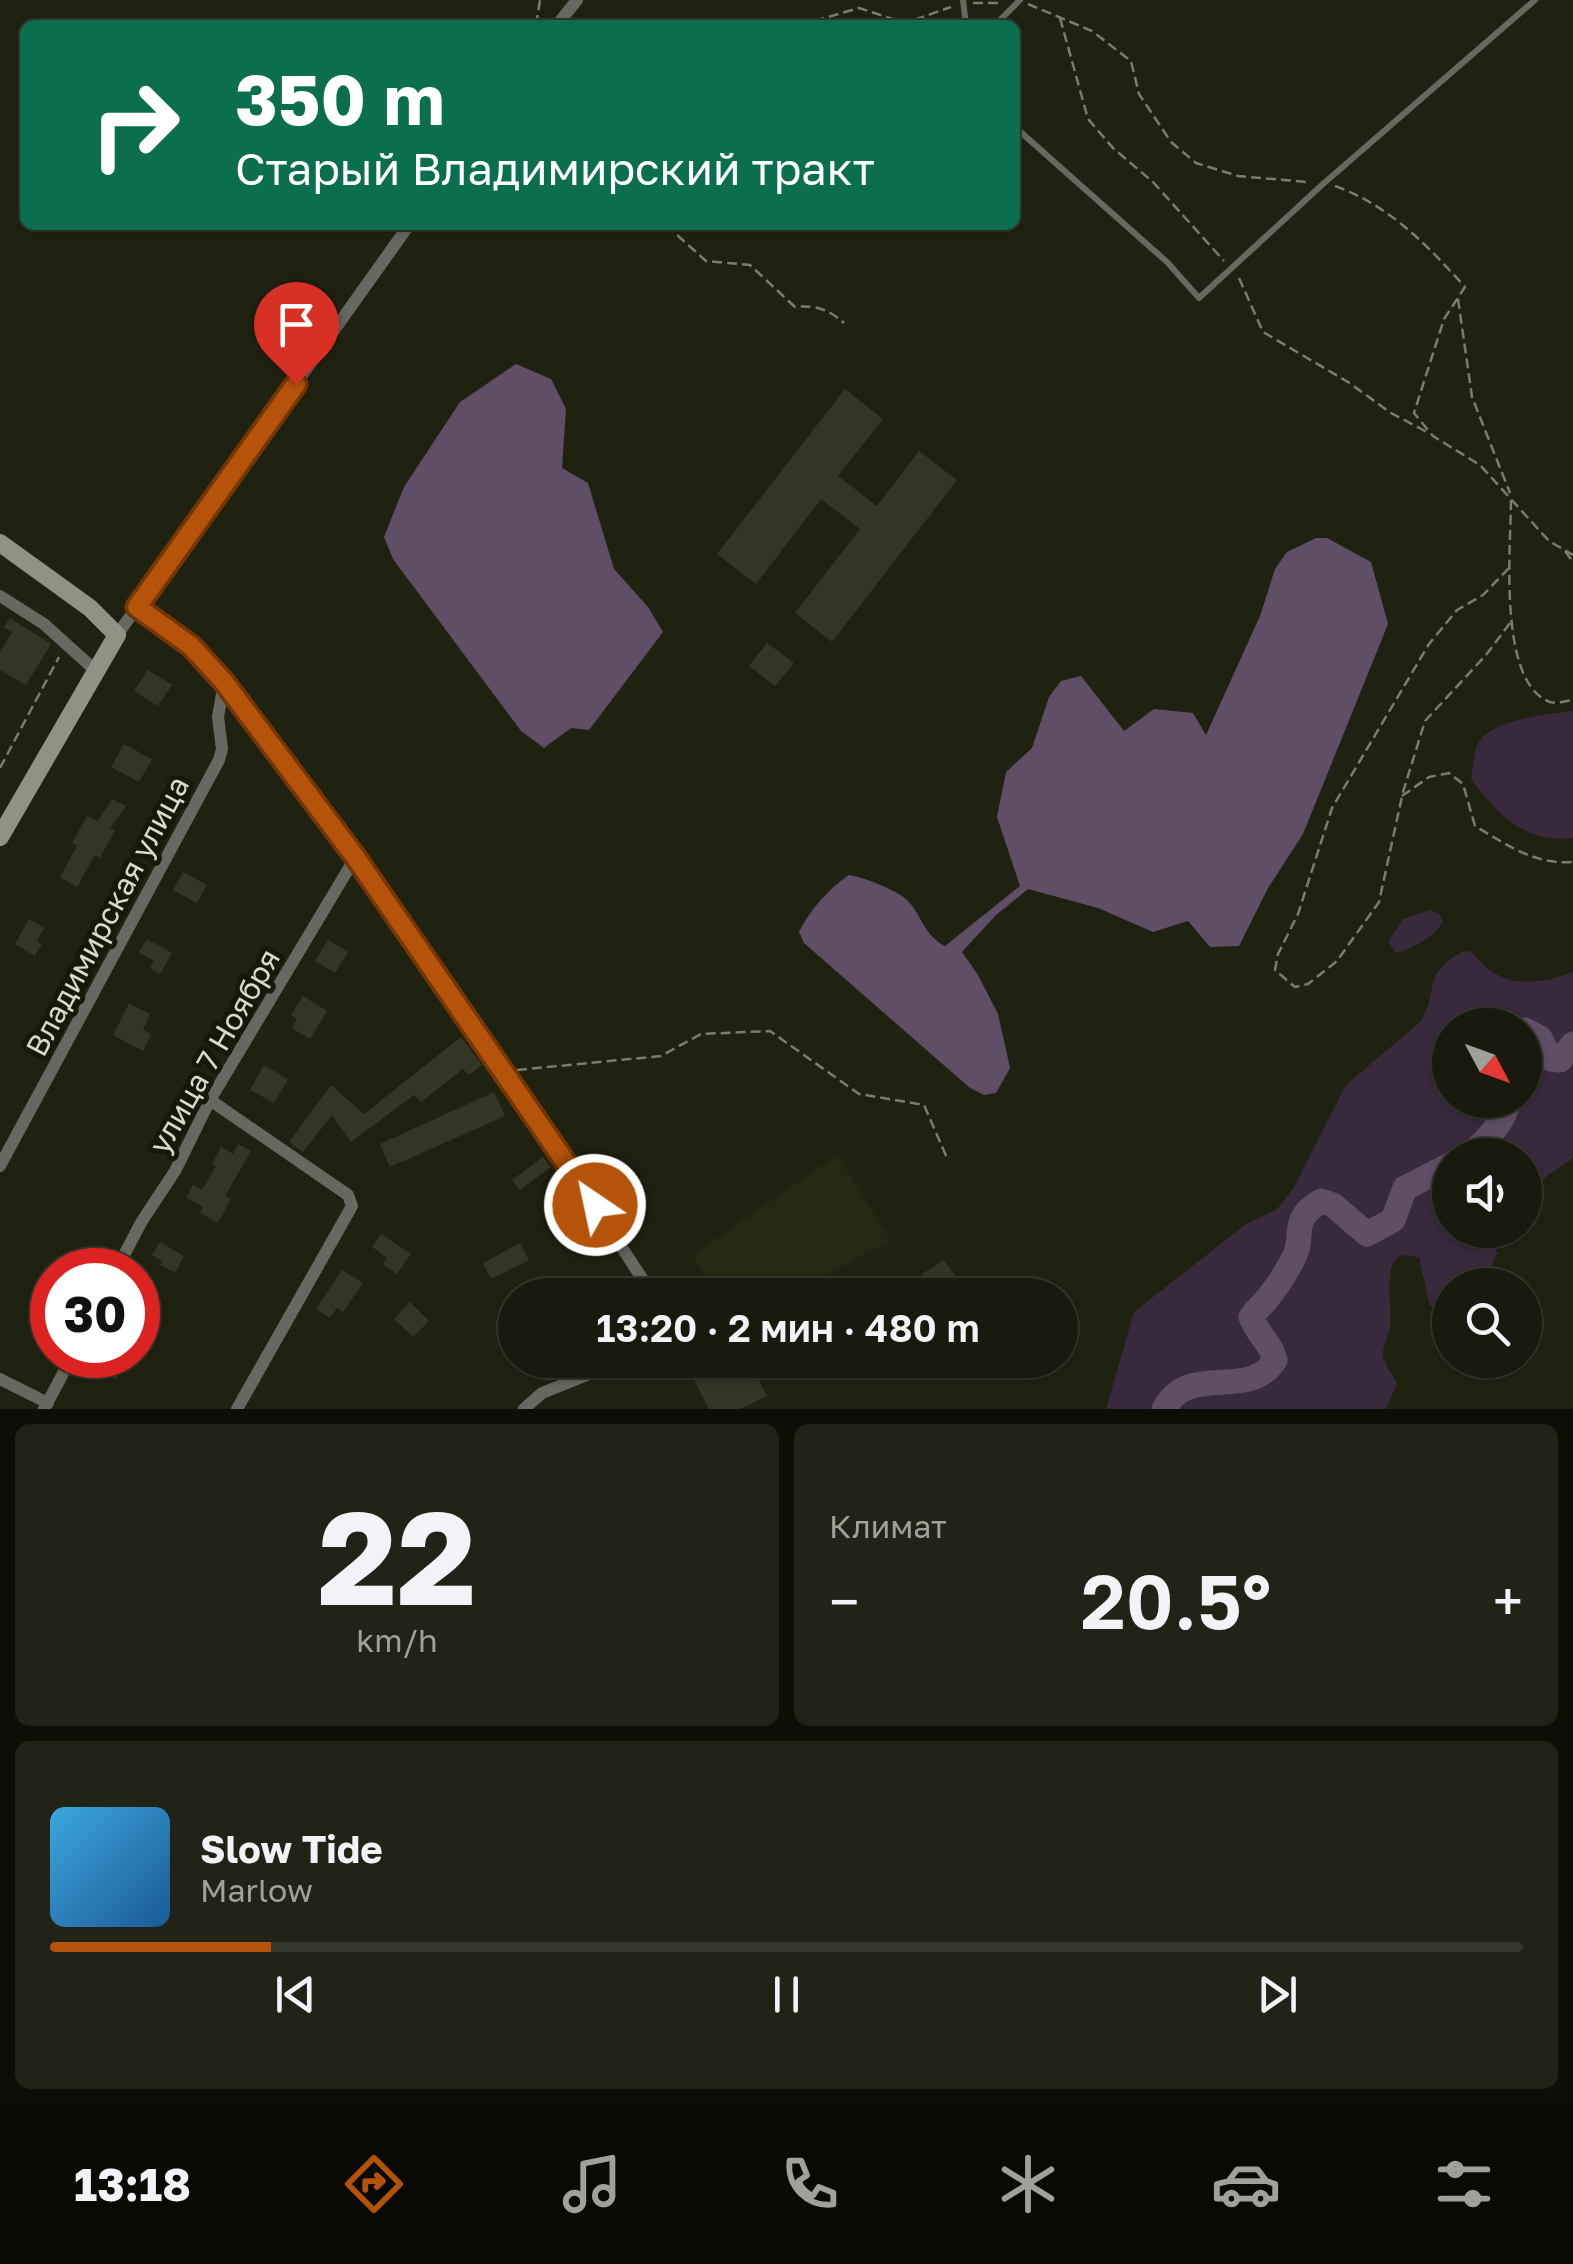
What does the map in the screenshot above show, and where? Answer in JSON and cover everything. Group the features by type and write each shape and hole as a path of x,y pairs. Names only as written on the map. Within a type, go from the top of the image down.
{"main road":[{"path":"0,543 90,608 117,636 0,837"}],"street":[{"path":"561,20 577,0"},
{"path":"117,636 405,230"},
{"path":"0,596 67,642 96,670"},
{"path":"137,607 191,646 224,682 356,858 642,1278"},
{"name":"Владимирская улица","path":"0,1166 219,760 222,749 218,717 224,682"},
{"name":"улица 7 Ноября","path":"128,1248 174,1171 210,1100 356,858"},
{"path":"210,1100 348,1194 352,1206 237,1409"},
{"path":"0,1379 46,1406 60,1378"},
{"path":"524,1409 542,1393 580,1378"}],"lane":[{"path":"1020,131 1166,262 1199,298 1534,0"},
{"path":"1000,20 1018,2"}],"path":[{"path":"913,20 964,2 1031,4 1092,30 1131,61 1139,94 1170,142 1196,164 1238,176 1269,176 1337,186 1381,206 1423,241 1465,287 1444,318 1414,413 1431,434"},
{"path":"818,20 860,8 896,20"},
{"path":"1059,16 1088,119 1112,148 1153,182 1242,282 1263,332 1348,382 1391,414 1480,465 1549,540 1573,555"},
{"path":"672,230 706,261 750,266 795,307 812,305 829,310 844,324"},
{"path":"1458,297 1472,396 1512,498 1510,623 1516,650 1534,692 1553,704 1573,700"},
{"path":"1564,550 1573,562"},
{"path":"1510,567 1482,595 1457,610 1429,644 1332,808 1298,914 1274,970 1295,987 1308,984 1337,961 1379,902 1402,796 1424,720 1486,655 1510,623"},
{"path":"0,768 67,642"},
{"path":"1402,796 1429,777 1449,772 1463,784 1475,826 1517,851 1550,864 1573,862"},
{"path":"501,1072 660,1056 701,1034 770,1031 859,1094 924,1105 948,1158"}],"shaded area":[{"path":"516,364 551,379 566,409 562,468 588,483 614,569 648,607 663,632 589,730 571,728 544,748 521,731 393,559 384,537 404,487 460,402"},
{"path":"1316,538 1327,538 1371,562 1388,624 1303,834 1268,888 1239,946 1210,947 1188,921 1153,932 1098,908 1028,889 996,915 962,952 998,1014 1010,1068 996,1093 984,1095 970,1088 804,943 799,932 808,916 849,875 881,885 904,898 933,937 945,946 1020,886 997,817 1006,772 1032,748 1049,697 1061,681 1081,676 1124,731 1154,709 1193,713 1206,735 1260,616 1275,569 1287,552"},
{"path":"1573,711 1573,838 1556,839 1514,824 1471,779 1476,750 1492,730 1534,717"},
{"path":"1430,910 1439,914 1443,922 1422,942 1396,953 1388,942 1403,919"},
{"path":"1464,951 1472,952 1493,972 1518,981 1544,980 1573,972 1573,1158 1542,1181 1542,1138 1432,1138 1432,1248 1496,1248 1497,1253 1491,1268 1432,1268 1432,1307 1419,1258 1397,1258 1390,1277 1390,1326 1383,1356 1397,1384 1386,1409 1106,1409 1134,1312 1246,1224 1277,1209 1293,1189 1346,1085 1420,1022 1442,967"},
{"path":"837,1155 891,1241 820,1278 706,1278 693,1255"}],"building":[{"path":"845,389 883,419 838,476 877,506 919,451 957,480 832,642 795,613 860,529 821,499 756,584 717,554"},
{"path":"10,618 51,644 26,685 0,670 0,652 12,632 4,627"},
{"path":"767,643 794,663 775,686 749,666"},
{"path":"148,670 172,685 158,706 134,691"},
{"path":"124,744 152,759 139,782 111,767"},
{"path":"112,799 126,806 110,828 115,830 100,858 95,855 77,887 60,877 77,846 72,843 87,816 98,821"},
{"path":"183,872 207,885 197,903 173,890"},
{"path":"29,919 44,928 35,956 15,944"},
{"path":"147,939 172,953 160,974 150,968 154,961 139,952"},
{"path":"328,940 348,952 335,973 315,961"},
{"path":"303,996 327,1011 310,1039 292,1028 297,1019 291,1015"},
{"path":"129,1003 150,1014 143,1030 151,1034 143,1051 113,1035"},
{"path":"461,1037 482,1065 469,1075 463,1069 421,1102 414,1095 351,1142 332,1115 303,1152 289,1142 331,1085 364,1114"},
{"path":"264,1065 288,1079 274,1103 250,1090"},
{"path":"494,1092 505,1116 390,1167 380,1144"},
{"path":"238,1144 251,1151 225,1196 231,1199 218,1223 200,1213 203,1207 186,1198 193,1185 202,1190 216,1166 212,1164 221,1147 233,1154"},
{"path":"543,1157 551,1167 520,1190 512,1180"},
{"path":"381,1234 411,1254 397,1274 383,1264 387,1258 372,1247"},
{"path":"160,1242 184,1256 175,1273 160,1265 160,1248 156,1248"},
{"path":"520,1243 529,1260 491,1279 483,1263"},
{"path":"944,1260 956,1278 925,1278 922,1274"},
{"path":"342,1270 363,1283 343,1312 337,1308 330,1318 316,1309"},
{"path":"410,1302 429,1321 413,1337 394,1319"},
{"path":"693,1378 758,1378 767,1396 740,1409 709,1409"}],"waterway":[{"path":"1542,1042 1551,1059 1560,1060 1573,1044"},
{"path":"1486,1138 1501,1118"},
{"path":"1164,1409 1175,1395 1189,1387 1250,1379 1275,1360 1251,1317 1291,1262 1301,1222 1311,1208 1321,1201 1333,1205 1367,1234 1393,1220 1405,1188 1432,1174"}],"route":[{"path":"296,384 137,607 191,646 224,682 356,858 595,1205"}]}
